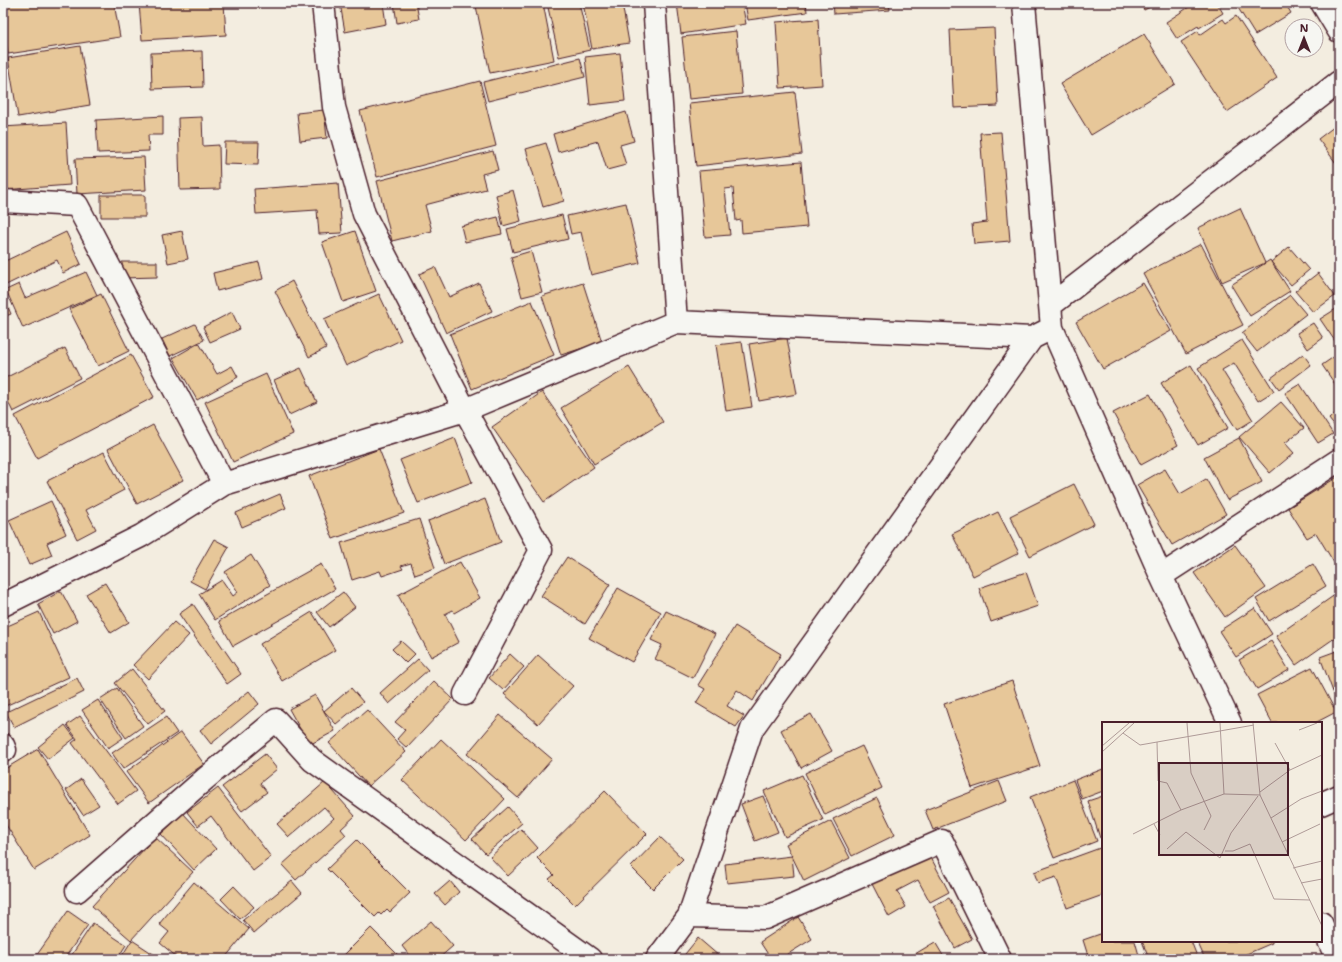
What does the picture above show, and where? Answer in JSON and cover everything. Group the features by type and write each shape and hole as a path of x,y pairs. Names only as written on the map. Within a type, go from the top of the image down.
{"street":[{"path":"322,3 334,107 364,214 465,410 542,550 465,694"},
{"path":"654,3 676,322"},
{"path":"1024,3 1052,328 1161,576 1230,722"},
{"path":"1322,3 1339,31"},
{"path":"1051,305 1339,82"},
{"path":"3,201 77,205 224,484"},
{"path":"3,605 141,536 224,484 465,410 676,322 1032,338"},
{"path":"657,959 689,916 752,730 1032,338 1052,328"},
{"path":"1161,576 1339,460"},
{"path":"77,890 199,784 276,720 312,760 590,959"},
{"path":"1322,804 1339,796"},
{"path":"689,916 765,918 942,841 1000,959"},
{"path":"1322,925 1337,959"}],"building":[{"path":"3,3 114,3 120,37 8,54 3,26"},
{"path":"139,3 224,3 226,35 142,40"},
{"path":"340,3 383,3 386,24 345,32"},
{"path":"394,3 416,3 419,19 397,23"},
{"path":"489,3 543,3 554,60 490,73 476,6"},
{"path":"547,3 579,3 590,50 559,57"},
{"path":"583,3 622,3 629,43 592,49"},
{"path":"677,3 742,3 746,24 681,34"},
{"path":"745,3 806,3 807,12 748,20"},
{"path":"833,3 889,3 890,10 834,14"},
{"path":"1140,3 1158,3 1144,10"},
{"path":"1195,3 1217,3 1223,13 1199,28 1198,26 1177,39 1166,22"},
{"path":"1235,3 1285,3 1291,13 1255,35"},
{"path":"1236,16 1277,78 1227,112 1181,42 1198,31 1200,35 1223,19 1226,23"},
{"path":"818,19 822,85 780,88 776,22"},
{"path":"994,28 998,106 954,108 950,30"},
{"path":"736,31 742,94 689,99 682,37"},
{"path":"1144,34 1175,84 1091,135 1060,84"},
{"path":"80,46 90,105 18,117 8,58"},
{"path":"202,51 203,87 152,89 151,53"},
{"path":"620,53 625,101 590,105 585,57"},
{"path":"580,58 585,77 488,101 483,82"},
{"path":"480,81 496,146 377,177 360,111"},
{"path":"795,92 802,154 696,166 689,103"},
{"path":"324,110 327,138 300,141 297,113"},
{"path":"626,112 634,141 620,145 626,165 607,170 598,141 558,152 553,134"},
{"path":"163,116 163,135 148,135 149,151 98,153 96,120"},
{"path":"202,117 203,146 219,145 220,189 180,190 178,118"},
{"path":"66,123 70,185 3,190 3,127"},
{"path":"1339,123 1339,167 1318,139"},
{"path":"1001,132 1010,241 974,244 972,224 987,222 980,133"},
{"path":"225,142 259,142 258,165 224,164"},
{"path":"546,143 564,201 543,207 526,149"},
{"path":"493,151 498,170 482,174 486,189 425,205 432,231 392,241 377,181"},
{"path":"144,157 146,190 77,194 75,159"},
{"path":"801,162 807,227 742,233 741,220 736,221 733,188 725,189 730,235 705,237 699,171"},
{"path":"338,183 342,233 319,234 317,210 256,214 254,189"},
{"path":"513,190 521,221 503,226 496,195"},
{"path":"101,195 145,195 145,217 101,217"},
{"path":"626,203 640,263 591,275 581,232 571,234 567,216"},
{"path":"1240,208 1265,263 1222,282 1198,228"},
{"path":"562,215 568,239 513,252 507,229"},
{"path":"498,217 502,234 465,242 461,226"},
{"path":"182,231 188,259 168,263 162,235"},
{"path":"355,231 376,291 343,302 322,242"},
{"path":"66,232 81,264 63,273 57,260 4,286 3,262"},
{"path":"1201,244 1243,325 1186,354 1143,274"},
{"path":"1289,247 1309,270 1291,285 1271,262"},
{"path":"531,251 542,292 522,297 511,257"},
{"path":"1270,260 1290,291 1250,316 1231,285"},
{"path":"122,262 157,262 157,277 122,278"},
{"path":"259,262 263,279 217,291 213,273"},
{"path":"435,267 449,297 479,283 492,311 446,333 419,274"},
{"path":"86,272 97,295 23,328 6,290 19,284 25,298"},
{"path":"1318,273 1335,296 1313,312 1295,291"},
{"path":"292,281 326,348 309,357 275,291"},
{"path":"583,283 602,342 561,355 542,296"},
{"path":"1143,283 1171,331 1103,369 1076,322"},
{"path":"101,294 129,351 98,366 69,309"},
{"path":"379,294 401,340 346,366 324,319"},
{"path":"3,295 11,314 3,317"},
{"path":"1290,295 1306,314 1257,352 1242,333"},
{"path":"532,301 554,355 472,389 450,334"},
{"path":"1339,307 1339,347 1320,319"},
{"path":"232,312 240,329 210,342 203,327"},
{"path":"1313,323 1323,338 1308,349 1297,333"},
{"path":"195,324 204,340 170,356 162,339"},
{"path":"787,338 797,394 759,401 749,344"},
{"path":"1242,340 1274,391 1258,401 1234,363 1222,370 1253,420 1237,430 1198,368"},
{"path":"742,342 752,407 726,411 716,345"},
{"path":"199,343 217,374 232,366 238,377 197,400 173,358"},
{"path":"65,348 80,378 13,412 3,392 3,379"},
{"path":"1303,354 1311,365 1279,389 1271,378"},
{"path":"1338,354 1339,355 1339,390 1322,365"},
{"path":"131,355 154,397 37,458 15,416"},
{"path":"1191,365 1228,428 1198,445 1161,383"},
{"path":"629,367 663,422 594,464 561,408"},
{"path":"301,368 317,402 289,415 274,380"},
{"path":"266,374 293,434 233,462 205,402"},
{"path":"1300,384 1333,434 1318,443 1285,393"},
{"path":"542,392 594,467 544,502 492,427"},
{"path":"1150,394 1178,445 1141,465 1113,413"},
{"path":"1281,402 1304,428 1285,443 1294,453 1270,473 1239,437"},
{"path":"1339,410 1339,432 1329,419"},
{"path":"153,425 183,480 137,504 108,449"},
{"path":"455,438 472,482 418,503 400,460"},
{"path":"1239,438 1262,482 1227,500 1204,457"},
{"path":"379,449 404,513 333,539 309,476"},
{"path":"104,452 124,490 86,510 96,529 77,539 47,481"},
{"path":"1165,469 1180,494 1206,479 1226,514 1172,545 1137,485"},
{"path":"1339,476 1339,571 1316,533 1307,538 1288,508"},
{"path":"1074,484 1094,524 1030,556 1010,516"},
{"path":"280,494 286,508 242,527 236,513"},
{"path":"485,499 501,542 444,564 428,521"},
{"path":"51,501 66,534 47,543 52,555 29,565 9,520"},
{"path":"998,512 1019,553 973,576 952,534"},
{"path":"419,519 435,568 415,575 411,563 401,566 403,569 382,576 380,571 352,580 341,543"},
{"path":"214,539 229,547 205,589 190,581"},
{"path":"1235,545 1266,588 1225,617 1194,573"},
{"path":"251,555 270,585 215,620 199,594 222,580 233,596 238,592 225,572"},
{"path":"567,557 610,584 585,624 541,596"},
{"path":"460,562 480,598 454,613 453,610 445,614 459,642 431,657 398,595"},
{"path":"321,564 335,589 233,646 219,621"},
{"path":"1313,564 1326,586 1269,621 1256,599"},
{"path":"1026,572 1038,606 991,622 979,588"},
{"path":"105,583 129,622 111,633 86,594"},
{"path":"618,588 661,612 632,662 589,638"},
{"path":"61,591 77,621 53,634 38,604"},
{"path":"343,592 355,607 329,627 317,612"},
{"path":"1339,592 1339,635 1296,665 1276,636"},
{"path":"193,604 241,674 227,684 179,614"},
{"path":"1255,608 1272,634 1236,657 1219,631"},
{"path":"666,611 715,634 693,678 655,659 662,645 651,640"},
{"path":"39,612 69,677 3,707 3,628"},
{"path":"312,612 335,650 282,681 260,644"},
{"path":"174,622 189,635 148,679 133,665"},
{"path":"735,626 781,654 753,701 737,690 727,706 744,716 736,727 696,703 705,689 698,685"},
{"path":"401,641 415,654 406,663 392,649"},
{"path":"1271,641 1289,670 1257,689 1239,660"},
{"path":"1339,650 1339,708 1320,657"},
{"path":"510,654 524,667 503,690 489,678"},
{"path":"538,655 573,686 538,724 504,694"},
{"path":"418,659 428,670 389,704 380,693"},
{"path":"1312,667 1336,712 1317,722 1271,722 1257,695"},
{"path":"132,669 165,711 148,724 115,683"},
{"path":"77,678 84,692 14,727 6,712"},
{"path":"434,681 453,699 407,748 397,739 405,730 395,722"},
{"path":"1012,681 1040,766 972,788 944,704"},
{"path":"117,688 143,726 126,738 100,699"},
{"path":"351,688 363,702 336,724 324,711"},
{"path":"249,691 259,704 211,744 200,730"},
{"path":"315,695 335,731 309,745 289,709"},
{"path":"98,700 123,738 108,748 82,710"},
{"path":"367,710 406,752 368,786 329,743"},
{"path":"811,714 832,751 801,768 781,730"},
{"path":"500,715 552,759 518,798 467,754"},
{"path":"80,716 136,791 118,804 72,743 77,739 67,725"},
{"path":"166,717 177,733 123,769 112,753"},
{"path":"65,725 75,738 48,759 38,747"},
{"path":"181,732 204,764 149,803 126,772"},
{"path":"441,739 505,799 466,840 402,780"},
{"path":"862,746 882,788 825,815 805,773"},
{"path":"38,749 90,835 34,870 3,820 3,770"},
{"path":"265,754 277,769 260,783 267,792 242,811 222,787"},
{"path":"1102,769 1102,791 1082,799 1075,780"},
{"path":"802,775 823,820 785,837 764,791"},
{"path":"81,779 99,805 83,815 66,790"},
{"path":"1073,780 1097,841 1054,858 1030,797"},
{"path":"999,781 1007,801 933,830 925,810"},
{"path":"325,782 355,816 341,829 346,835 296,880 282,865 334,818 324,807 289,837 277,824"},
{"path":"218,788 271,857 253,871 211,816 198,826 187,812"},
{"path":"605,791 647,834 575,905 549,879 554,875 537,858"},
{"path":"763,796 778,832 755,841 741,804"},
{"path":"1102,796 1102,837 1100,838 1088,801"},
{"path":"877,798 895,835 852,856 833,819"},
{"path":"508,807 522,823 486,854 472,839"},
{"path":"183,813 216,849 194,870 161,834"},
{"path":"831,821 850,858 804,881 786,844"},
{"path":"521,829 538,848 508,876 490,857"},
{"path":"155,837 193,872 131,940 92,906"},
{"path":"660,837 683,859 653,889 631,867"},
{"path":"357,840 410,893 390,912 387,909 381,915 379,913 375,917 327,869"},
{"path":"1100,848 1102,853 1102,895 1067,908 1056,877 1038,883 1034,872"},
{"path":"1339,848 1339,861 1334,850"},
{"path":"929,854 949,892 930,902 918,880 897,891 906,907 889,917 872,884"},
{"path":"792,856 794,876 727,883 725,864"},
{"path":"292,881 302,893 254,933 243,920"},
{"path":"450,881 459,892 445,905 435,894"},
{"path":"194,882 249,929 224,959 179,959 160,943 169,932 159,924"},
{"path":"234,886 254,907 240,919 221,899"},
{"path":"949,898 972,939 955,948 933,906"},
{"path":"68,911 88,925 64,959 34,959"},
{"path":"798,917 812,939 780,959 771,959 760,942"},
{"path":"431,921 453,946 438,959 412,959 402,946"},
{"path":"93,923 126,945 117,959 69,959"},
{"path":"371,928 402,959 340,959"},
{"path":"1102,933 1102,942 1135,942 1140,959 1089,959 1083,940"},
{"path":"698,938 719,956 717,959 681,959"},
{"path":"132,940 161,959 120,959"},
{"path":"935,942 945,959 911,959 910,957"},
{"path":"1142,942 1191,942 1198,959 1149,959"},
{"path":"1197,942 1272,942 1235,959 1205,959"},
{"path":"3,951 11,959 3,959"}]}
